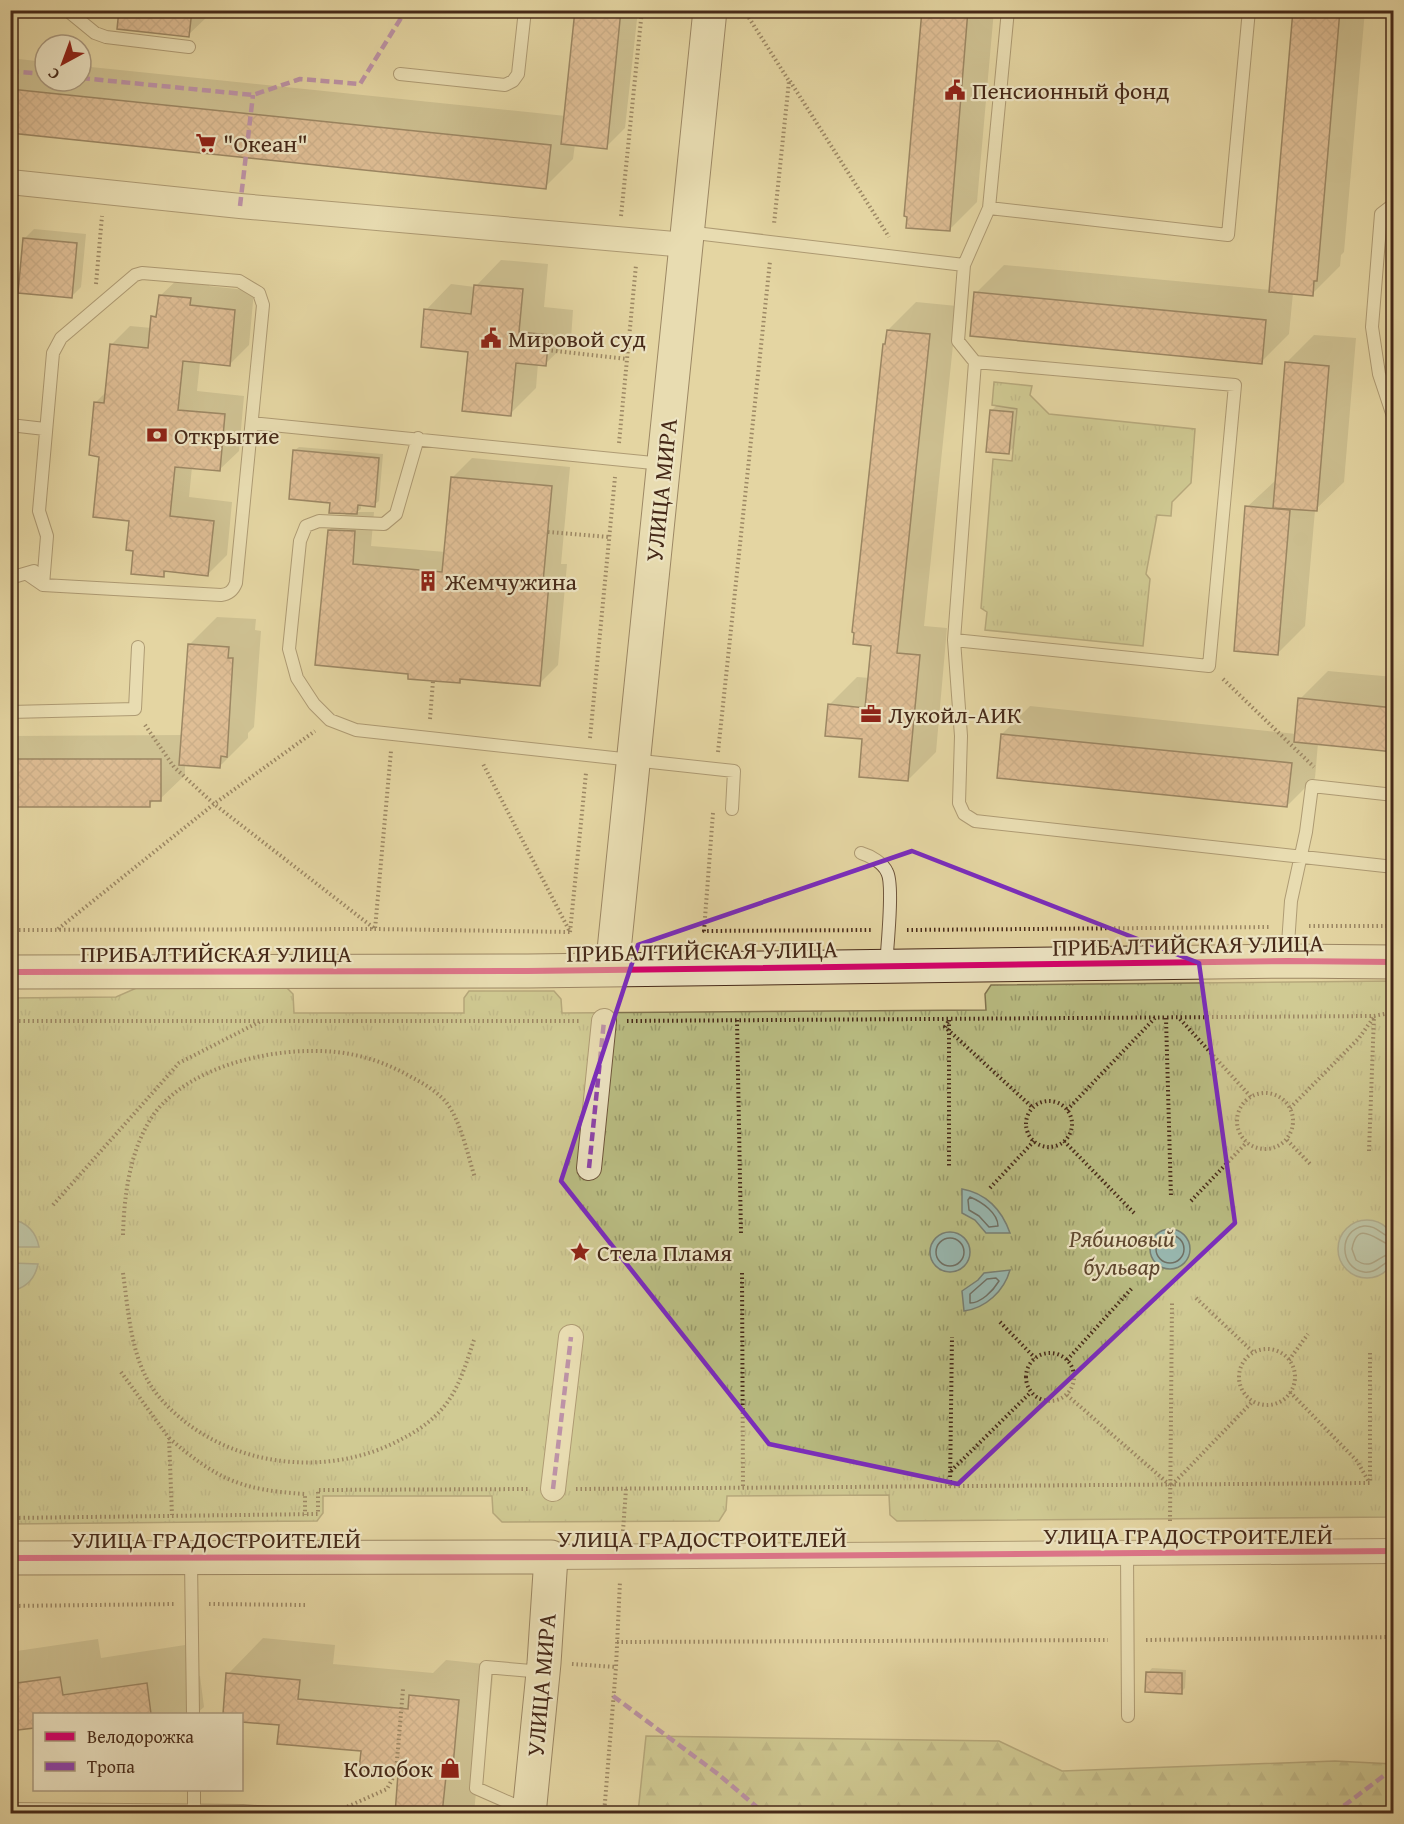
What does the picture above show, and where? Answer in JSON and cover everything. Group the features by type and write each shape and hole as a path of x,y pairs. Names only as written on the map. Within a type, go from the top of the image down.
{"street":[{"name":"УЛИЦА МИРА","path":"612,970 710,10"},
{"path":"10,182 628,240 687,239"},
{"name":"ПРИБАЛТИЙСКАЯ УЛИЦА","path":"10,972 612,970 1394,962"},
{"path":"590,1168 604,1021"},
{"path":"554,1489 571,1337"},
{"name":"УЛИЦА ГРАДОСТРОИТЕЛЕЙ","path":"10,1558 621,1557 1394,1551"},
{"name":"УЛИЦА МИРА","path":"529,1813 544,1667 551,1557"}],"lane":[{"path":"67,10 95,33 106,37 189,47"},
{"path":"400,74 505,85 513,81 518,74 525,10"},
{"path":"1008,10 989,208 964,265 958,341 975,362 954,640 961,736 959,803 964,814 975,821 1394,867"},
{"path":"989,208 1228,235 1249,10"},
{"path":"1394,204 1381,214 1372,327 1379,375 1394,419"},
{"path":"687,239 772,242 964,265"},
{"path":"27,574 43,585 221,595 233,590 236,583 263,305 259,293 239,281 135,274 61,338 53,353 39,511 47,536 43,585"},
{"path":"954,640 1209,666 1235,385 975,362"},
{"path":"252,423 664,464"},
{"path":"10,425 45,429"},
{"path":"418,438 396,514 384,524 319,521 306,526 300,541 289,649 297,678 314,704 330,720 356,730 735,771 732,809"},
{"path":"10,578 44,568"},
{"path":"10,712 135,709 138,647"},
{"path":"1287,962 1293,891 1306,832 1312,786 1394,795"},
{"path":"861,853 868,855 888,873 890,901 886,967"},
{"path":"1127,1553 1128,1716"},
{"path":"191,1557 193,1713"},
{"path":"529,1813 476,1788 486,1667 544,1667"},
{"path":"194,1791 194,1810"},
{"path":"10,1809 194,1810 284,1814"}],"path":[{"path":"570,932 636,260 620,219 642,10"},
{"path":"744,10 902,257"},
{"path":"789,81 716,769 704,931 1394,926"},
{"path":"94,308 104,192"},
{"path":"547,350 627,358"},
{"path":"548,532 609,537"},
{"path":"1209,666 1314,767 1312,786"},
{"path":"429,737 433,681"},
{"path":"135,709 174,767 214,804 375,929"},
{"path":"57,930 214,804 330,720"},
{"path":"375,929 393,734"},
{"path":"472,742 570,932"},
{"path":"10,930 375,929 570,932"},
{"path":"10,1021 949,1020 1374,1016 1394,1012"},
{"path":"1290,1108 1359,1038 1374,1016"},
{"path":"1370,1151 1374,1016"},
{"path":"1066,1110 1156,1018"},
{"path":"1166,1018 1171,1197"},
{"path":"1180,1018 1251,1097"},
{"path":"737,1020 741,1234"},
{"path":"949,1020 945,1027 1033,1108"},
{"path":"949,1020 949,1167"},
{"path":"53,1204 179,1063 262,1021"},
{"path":"123,1235 124,1200 133,1163 143,1134 155,1113 177,1092 204,1073 272,1055 306,1051 337,1052 368,1058 396,1068 426,1085 446,1103 456,1120 475,1178"},
{"path":"1260,1094 1275,1095 1284,1100 1290,1108 1293,1122 1292,1132 1287,1140 1268,1149 1257,1148 1240,1134 1237,1119 1243,1104 1251,1097 1260,1094"},
{"path":"1050,1101 1066,1110 1071,1126 1065,1141 1057,1146 1048,1147 1034,1141 1027,1133 1026,1124 1033,1108 1041,1102 1050,1101"},
{"path":"1287,1140 1311,1165"},
{"path":"990,1188 1034,1141"},
{"path":"1065,1141 1134,1213"},
{"path":"1191,1201 1247,1142"},
{"path":"123,1273 139,1359 160,1398 184,1421 206,1437 231,1449 259,1457 315,1463 354,1458 382,1449 417,1432 443,1409 459,1384 474,1340"},
{"path":"742,1273 743,1488"},
{"path":"1067,1360 1133,1287"},
{"path":"1196,1298 1253,1352"},
{"path":"1170,1521 1172,1303"},
{"path":"1000,1322 1035,1358"},
{"path":"1289,1360 1308,1334"},
{"path":"950,1486 952,1337"},
{"path":"1272,1349 1281,1353 1294,1368 1295,1378 1290,1392 1282,1400 1273,1404 1263,1404 1253,1401 1242,1389 1239,1379 1242,1364 1253,1352 1272,1349"},
{"path":"1370,1350 1370,1483"},
{"path":"1051,1353 1067,1360 1073,1367 1075,1377 1068,1395 1059,1401 1049,1402 1039,1399 1031,1392 1026,1374 1035,1358 1051,1353"},
{"path":"121,1372 169,1438 196,1461 218,1475 245,1487 269,1492 305,1494 305,1515"},
{"path":"951,1472 1031,1392"},
{"path":"1290,1392 1357,1461 1370,1483"},
{"path":"1068,1395 1171,1486"},
{"path":"1171,1486 1253,1401"},
{"path":"169,1438 172,1515"},
{"path":"10,1518 318,1514 318,1490 1370,1483"},
{"path":"604,1814 616,1667 626,1489"},
{"path":"10,1606 192,1603 306,1605"},
{"path":"617,1642 1394,1637"},
{"path":"544,1667 616,1667"},
{"path":"331,1814 387,1789 396,1772 403,1689"}],"highlighted area":[{"path":"912,851 1199,963 1235,1223 958,1484 769,1444 561,1181 638,945"}],"green space":[{"path":"994,382 1032,386 1030,395 1049,414 1195,429 1191,483 1172,502 1171,516 1157,515 1146,574 1150,579 1143,646 985,630 987,612 981,608 993,459 1012,461 1017,409 992,405"},
{"name":"Рябиновый бульвар","path":"1393,981 1393,1517 897,1521 890,1515 889,1495 727,1496 726,1510 719,1521 502,1522 493,1513 492,1496 323,1496 323,1513 317,1521 11,1524 10,998 116,997 141,986 286,987 293,994 294,1013 464,1013 464,998 469,991 554,991 561,999 562,1013 986,1010 985,994 991,985"},
{"path":"646,1736 999,1741 1062,1771 1335,1761 1393,1764 1393,1813 638,1813"}],"water":[{"path":"962,1189 978,1194 992,1204 998,1210 1010,1233 986,1233 975,1220 962,1213"},
{"path":"11,1219 30,1228 39,1247 11,1247"},
{"path":"1367,1220 1378,1222 1391,1233 1396,1249 1394,1260 1383,1273 1367,1278 1356,1276 1343,1265 1338,1249 1340,1238 1351,1225"},
{"path":"1170,1229 1178,1230 1184,1235 1189,1241 1189,1257 1184,1263 1178,1268 1170,1269 1162,1268 1156,1263 1151,1257 1150,1249 1151,1241 1156,1235 1162,1230"},
{"path":"950,1232 958,1233 964,1238 969,1244 969,1260 964,1266 958,1271 950,1272 942,1271 936,1266 931,1260 930,1252 931,1244 936,1238 942,1233"},
{"path":"11,1263 38,1264 29,1282 11,1291"},
{"path":"1010,1270 1003,1285 993,1297 980,1306 964,1311 962,1291 984,1273"}],"building":[{"path":"119,10 192,10 189,37 117,29"},
{"path":"575,10 621,10 607,149 561,144"},
{"path":"922,10 968,10 950,231 906,228 907,217 904,216"},
{"path":"1293,10 1340,10 1317,281 1314,281 1313,296 1269,292"},
{"path":"10,89 551,145 546,189 10,133"},
{"path":"23,238 77,243 72,298 18,293"},
{"path":"474,285 523,289 519,332 549,335 546,366 516,363 511,416 462,411 468,352 421,347 424,309 471,314"},
{"path":"974,292 1266,320 1262,364 970,336"},
{"name":"Открытие","path":"159,295 191,298 190,305 235,310 230,366 183,361 178,410 225,414 220,471 175,467 170,516 214,521 208,576 164,571 164,577 131,574 133,551 126,550 129,521 93,517 99,457 89,455 94,402 104,403 110,344 148,348 151,316 156,317"},
{"path":"887,330 930,334 897,653 920,655 908,781 859,777 862,739 825,736 828,704 865,708 871,646 853,644 854,633 852,632 883,344 885,344"},
{"path":"1285,362 1329,366 1317,511 1273,508"},
{"path":"990,410 1013,412 1009,454 986,452"},
{"path":"293,450 379,458 375,507 358,505 357,514 329,513 330,503 289,499"},
{"name":"Жемчужина","path":"451,477 552,486 543,582 549,583 540,686 460,679 460,683 408,679 408,674 315,665 328,530 355,531 353,564 442,572"},
{"path":"1245,506 1290,510 1278,655 1234,651"},
{"path":"188,644 229,647 228,658 233,658 227,757 221,756 220,768 179,765"},
{"path":"1298,698 1394,708 1394,752 1294,742"},
{"path":"1001,734 1292,763 1287,807 997,778"},
{"path":"10,759 161,759 161,801 150,801 150,807 10,807"},
{"path":"1146,1672 1182,1673 1182,1694 1145,1692"},
{"path":"226,1673 300,1680 298,1699 408,1709 409,1695 459,1700 452,1777 446,1776 442,1814 395,1814 398,1774 359,1770 361,1751 277,1744 279,1725 243,1722 243,1713 223,1713"},
{"path":"60,1677 63,1695 147,1683 151,1713 33,1713 33,1728 10,1731 10,1684"}],"marked path":[{"path":"93,79 253,95 300,79 360,84 406,10"},
{"path":"10,71 33,73"},
{"path":"240,206 253,95"},
{"path":"589,1168 604,1021"},
{"path":"553,1489 571,1337"},
{"path":"613,1696 718,1774 765,1814"},
{"path":"1333,1814 1394,1768"}],"cycle path":[{"path":"10,972 528,971 1287,961 1394,962"},
{"path":"10,1558 621,1557 1394,1551"}],"place":[{"name":"Пенсионный фонд","path":"955,90"},
{"name":"\"Океан\"","path":"206,143"},
{"name":"Мировой суд","path":"491,338"},
{"name":"Открытие","path":"157,435"},
{"name":"Жемчужина","path":"428,581"},
{"name":"Лукойл-АИК","path":"871,714"},
{"name":"Стела Пламя","path":"580,1252"},
{"name":"Колобок","path":"450,1768"}]}
